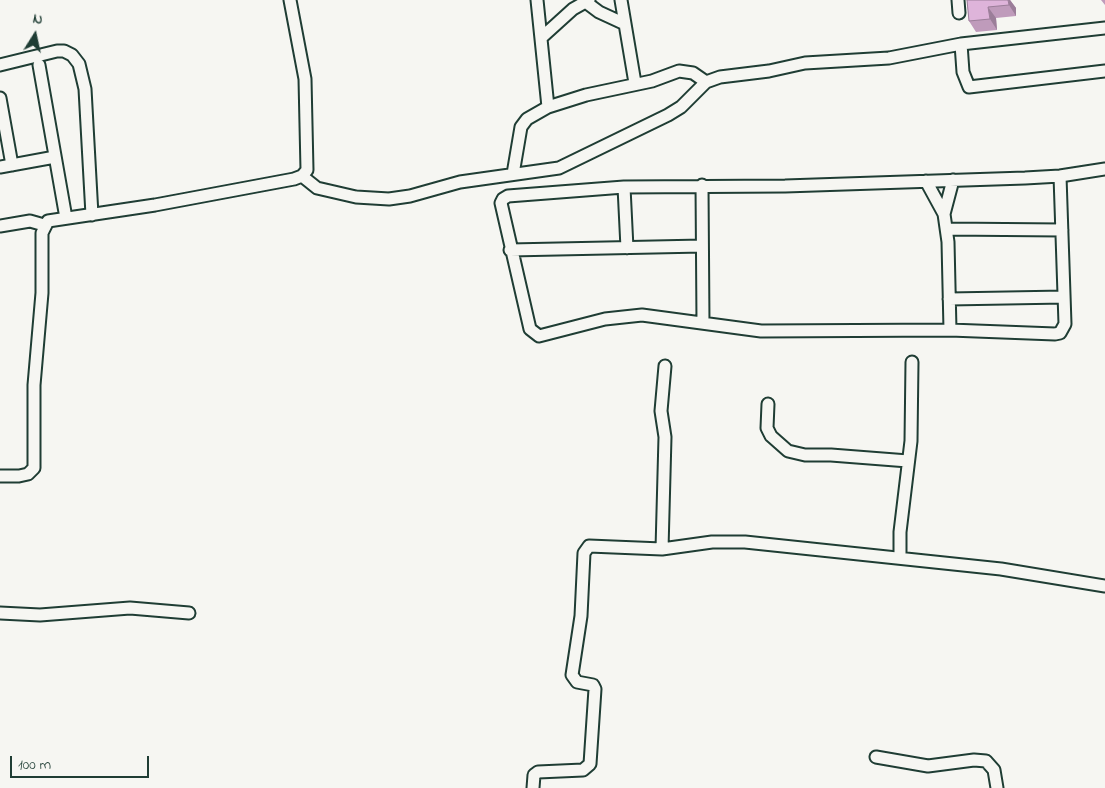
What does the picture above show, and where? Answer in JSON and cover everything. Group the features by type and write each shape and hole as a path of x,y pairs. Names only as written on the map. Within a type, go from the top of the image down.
{"street":[{"path":"0,476 28,474 34,468 34,385 40,338 44,226 48,221 170,202 302,176 307,170 305,79 290,0"},
{"path":"536,0 548,106"},
{"path":"621,0 635,83"},
{"path":"958,0 960,13"},
{"path":"541,38 585,1 599,12 626,24"},
{"path":"302,176 317,188 356,197 388,199 460,182 559,168 579,160 681,107 706,82 720,77 769,71 805,63 889,58 961,44 1105,28"},
{"path":"961,44 963,72 969,86 1105,71"},
{"path":"0,65 57,50 72,55 79,64 85,89 92,215"},
{"path":"39,66 66,218"},
{"path":"513,174 521,127 528,118 548,106 686,70 706,82"},
{"path":"0,98 12,165"},
{"path":"0,167 54,157"},
{"path":"1060,176 1065,324 1060,333 950,330 761,331 657,315 630,315 546,335 534,334 530,329 510,250 502,209 503,198 508,196 624,187 702,185 785,186 1060,176 1105,169"},
{"path":"944,214 952,180"},
{"path":"926,181 944,214 947,230 950,330"},
{"path":"702,185 702,323"},
{"path":"624,187 626,248"},
{"path":"0,226 30,221 44,226"},
{"path":"947,230 1062,230"},
{"path":"510,250 702,246"},
{"path":"949,299 1064,297"},
{"path":"900,557 900,532 908,462 912,362"},
{"path":"662,549 665,437 661,411 665,366"},
{"path":"768,404 767,428 771,436 780,446 795,454 908,462"},
{"path":"533,788 534,775 538,772 583,770 590,764 595,689 593,685 576,682 572,675 579,634 586,549 595,546 662,549 712,542 745,542 1001,569 1105,586"},
{"path":"0,613 40,615 137,608 189,613"},
{"path":"876,758 928,766 974,760 986,761 994,770 997,788"}],"building":[{"path":"967,0 1008,0 1009,5 988,7 990,19 969,21"}]}
